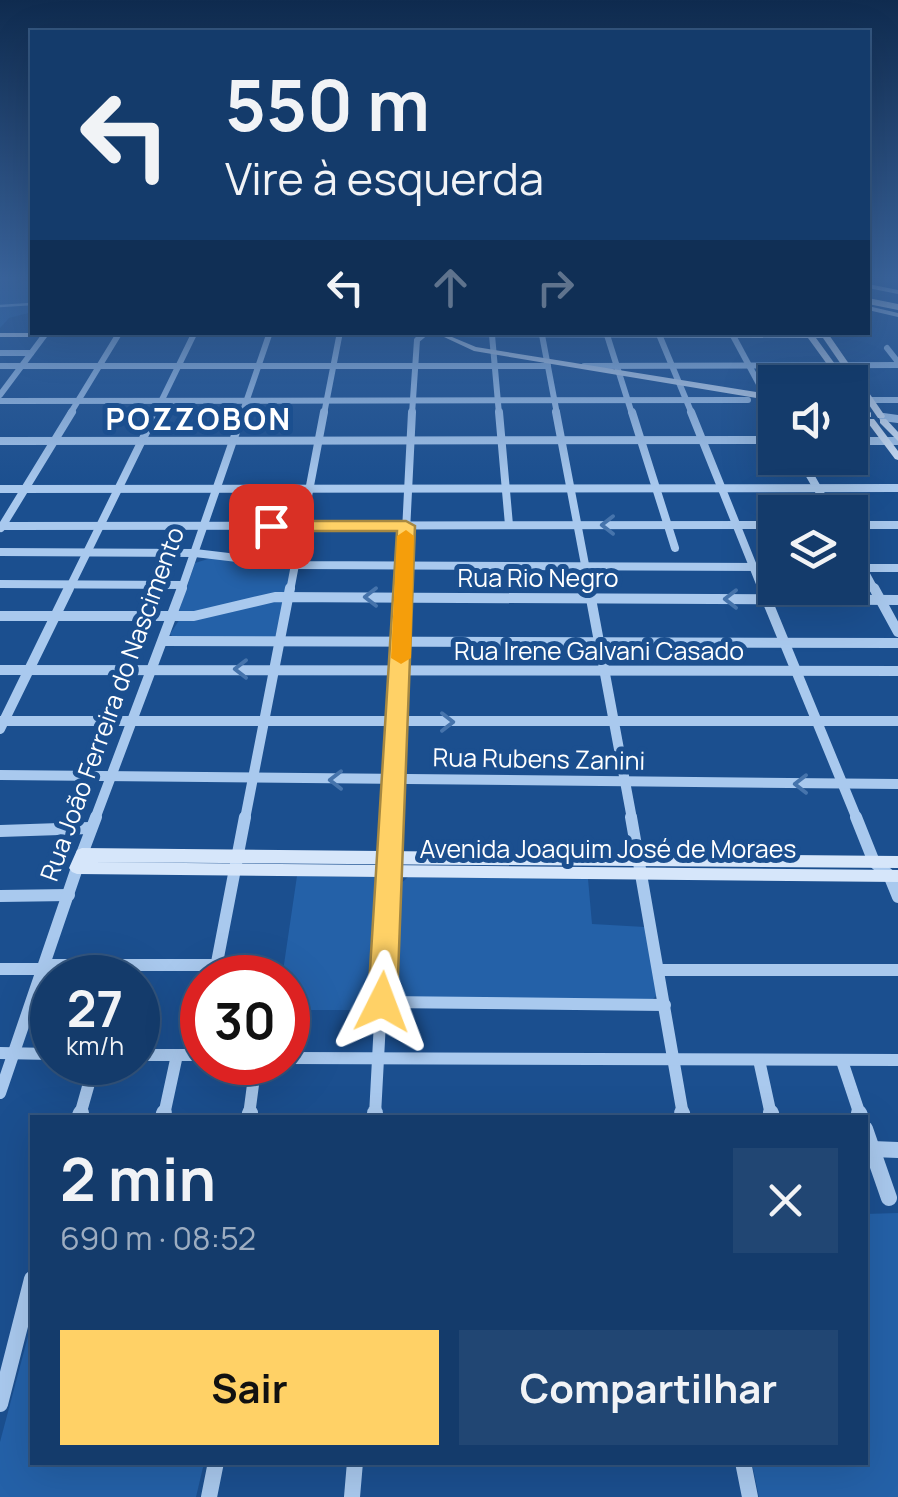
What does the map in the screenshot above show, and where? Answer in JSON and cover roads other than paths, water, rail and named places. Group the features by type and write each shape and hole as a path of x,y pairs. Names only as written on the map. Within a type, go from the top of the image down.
{"main road":[{"path":"460,347 494,358 621,373"},
{"path":"467,347 494,358"},
{"path":"547,364 621,373 682,391 758,401"},
{"path":"682,391 758,400"},
{"path":"868,394 876,418"},
{"path":"868,411 894,440 898,457"},
{"path":"868,417 876,418"},
{"name":"Avenida Joaquim José de Moraes","path":"80,861 895,871"},
{"name":"Avenida Joaquim José de Moraes","path":"640,868 874,862 895,871"}],"street":[{"path":"0,398 36,347"},
{"path":"112,347 1,527 758,526"},
{"path":"189,347 1,723 898,721"},
{"name":"Rua João Ferreira do Nascimento","path":"50,955 90,828 164,642 266,347"},
{"path":"218,955 340,347"},
{"path":"375,1115 417,347"},
{"path":"493,347 509,525"},
{"path":"544,347 660,970 683,1115"},
{"path":"611,347 675,548"},
{"path":"664,347 758,581"},
{"path":"740,347 758,377"},
{"path":"887,348 898,363"},
{"path":"0,353 31,353"},
{"path":"0,366 416,366 494,358"},
{"path":"868,366 898,363"},
{"path":"621,373 672,366 758,366"},
{"path":"0,398 629,400 682,391"},
{"path":"868,400 898,400"},
{"path":"876,418 898,422"},
{"path":"0,442 758,440"},
{"path":"868,441 894,440"},
{"path":"809,475 821,495"},
{"path":"0,490 898,488"},
{"path":"868,525 898,525"},
{"path":"0,552 195,553 296,565 758,567"},
{"path":"868,568 898,568"},
{"path":"868,577 898,632"},
{"path":"0,584 182,584"},
{"name":"Rua Rio Negro","path":"0,616 205,614 248,600 290,597 758,599"},
{"name":"Rua Rio Negro","path":"868,600 898,600"},
{"path":"768,605 874,862"},
{"path":"164,642 898,643"},
{"name":"Rua Irene Galvani Casado","path":"0,670 898,671"},
{"name":"Rua Rubens Zanini","path":"0,775 898,784"},
{"path":"0,831 90,828"},
{"path":"895,871 898,897"},
{"path":"0,896 69,895"},
{"path":"0,970 30,968"},
{"path":"660,970 898,970"},
{"name":"Rua João Ferreira do Nascimento","path":"0,1093 7,1053 30,1002"},
{"path":"382,1002 665,1005"},
{"path":"160,1055 177,1055 165,1115"},
{"path":"310,1058 898,1060"},
{"path":"759,1060 771,1115"},
{"path":"842,1061 860,1115"},
{"path":"80,1115 88,1085"},
{"path":"249,1115 253,1085"},
{"path":"868,1138 889,1198"},
{"path":"872,1149 898,1150"},
{"path":"0,1404 30,1286"},
{"path":"209,1497 215,1465"},
{"path":"352,1497 355,1465"},
{"path":"744,1465 750,1497"}],"district":[{"name":"POZZOBON","path":"199,420"}]}
